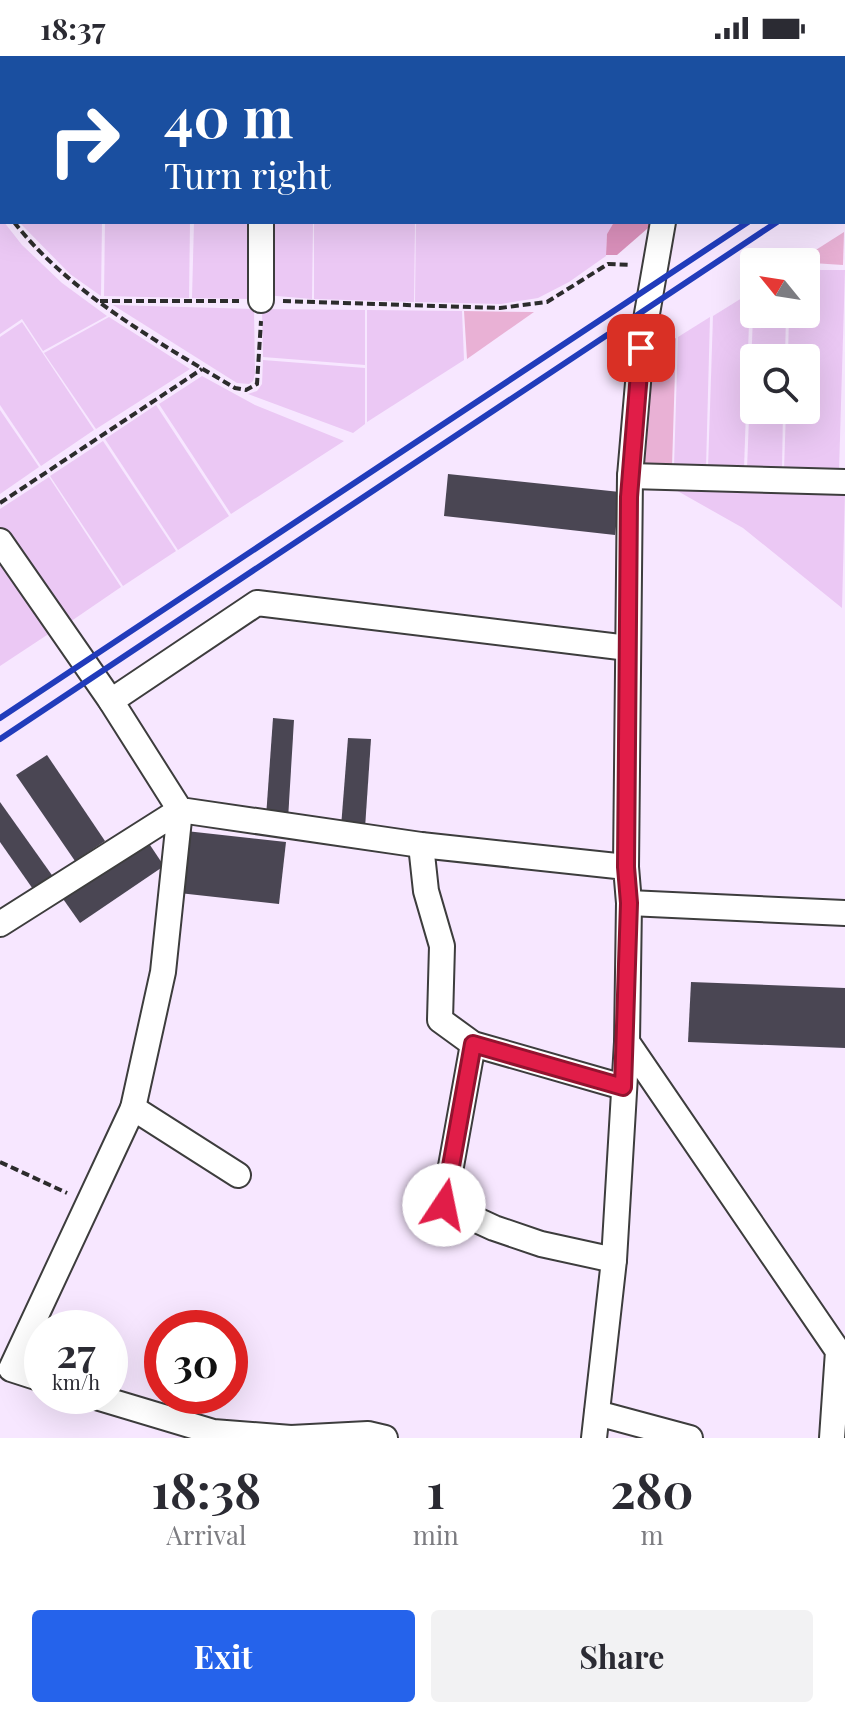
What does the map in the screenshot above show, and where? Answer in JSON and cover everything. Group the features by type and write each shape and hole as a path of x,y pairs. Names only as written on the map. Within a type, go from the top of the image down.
{"street":[{"path":"837,56 845,56"},
{"path":"261,224 261,300"},
{"path":"594,1438 614,1260 627,1042 630,476 641,348 661,232"},
{"path":"630,476 845,482"},
{"path":"0,541 111,701 180,810 163,972 133,1108 39,1310"},
{"path":"111,701 257,603 628,648"},
{"path":"0,924 180,810 421,845 626,867"},
{"path":"421,845 426,891 442,946 440,1020 473,1044 623,1087"},
{"path":"629,903 845,913"},
{"path":"627,1042 841,1351 832,1438"},
{"path":"473,1044 444,1205 517,1236 614,1260"},
{"path":"133,1108 238,1175"},
{"path":"24,1341 11,1369 24,1373"},
{"path":"128,1406 213,1432 291,1438 368,1434 385,1438"},
{"path":"597,1413 690,1438"}],"path":[{"path":"16,224 69,279 235,388 246,390 257,384 261,300"},
{"path":"100,301 261,300 500,308 547,302 608,264 617,262 645,267 661,232"},
{"path":"0,503 202,369"},
{"path":"0,1162 89,1203"}],"shaded area":[{"path":"0,224 6,224 22,245 62,283 107,316 43,351 22,319 0,334"},
{"path":"21,224 102,224 101,296 70,274"},
{"path":"105,224 190,224 189,298 104,296"},
{"path":"194,224 254,224 252,299 192,298"},
{"path":"266,224 313,224 312,299 265,295"},
{"path":"314,224 415,224 414,302 314,299"},
{"path":"416,224 613,224 607,234 606,256 569,282 538,298 501,304 415,302"},
{"path":"613,224 653,224 617,255 606,255 607,234"},
{"path":"844,232 843,265 820,264 819,248"},
{"path":"820,270 845,270 839,471 784,470 786,424 820,424 820,344 788,344 789,328 820,328"},
{"path":"740,299 740,328 749,328 748,344 740,344 740,424 746,424 744,469 708,468 713,316"},
{"path":"113,305 254,309 253,381 249,384 237,383"},
{"path":"262,309 365,310 365,365 263,357"},
{"path":"367,310 462,311 464,360 367,422"},
{"path":"464,311 534,312 467,359"},
{"path":"109,317 190,369 96,429 44,353"},
{"path":"710,317 706,468 674,467 678,337"},
{"path":"22,322 94,430 41,466 0,405 0,337"},
{"path":"753,328 786,328 785,344 752,344"},
{"path":"676,338 672,467 643,466 648,354"},
{"path":"263,360 365,368 365,424 353,433 248,394 257,391 262,384"},
{"path":"202,376 255,405 344,441 231,514 159,404"},
{"path":"156,405 229,516 178,550 105,439"},
{"path":"0,410 39,467 0,494"},
{"path":"749,424 783,424 782,470 747,469"},
{"path":"103,441 176,551 123,586 50,476"},
{"path":"49,477 121,587 64,626 0,530 0,509"},
{"path":"674,489 845,492 842,608 743,528"},
{"path":"0,559 50,633 0,666"}],"building":[{"path":"448,474 620,492 615,535 444,516"},
{"path":"273,718 294,720 288,819 266,817"},
{"path":"348,738 371,739 365,828 341,827"},
{"path":"47,755 105,841 75,861 16,775"},
{"path":"0,802 54,878 35,892 0,842"},
{"path":"186,831 286,842 279,904 179,893"},
{"path":"146,839 164,866 80,923 61,896"},
{"path":"691,982 845,988 845,1048 688,1042"}],"railway":[{"path":"0,718 745,224"},
{"path":"0,739 774,224"}],"route":[{"path":"444,1205 473,1044 623,1087 627,1042 629,903 626,867 629,497 641,348"}]}
